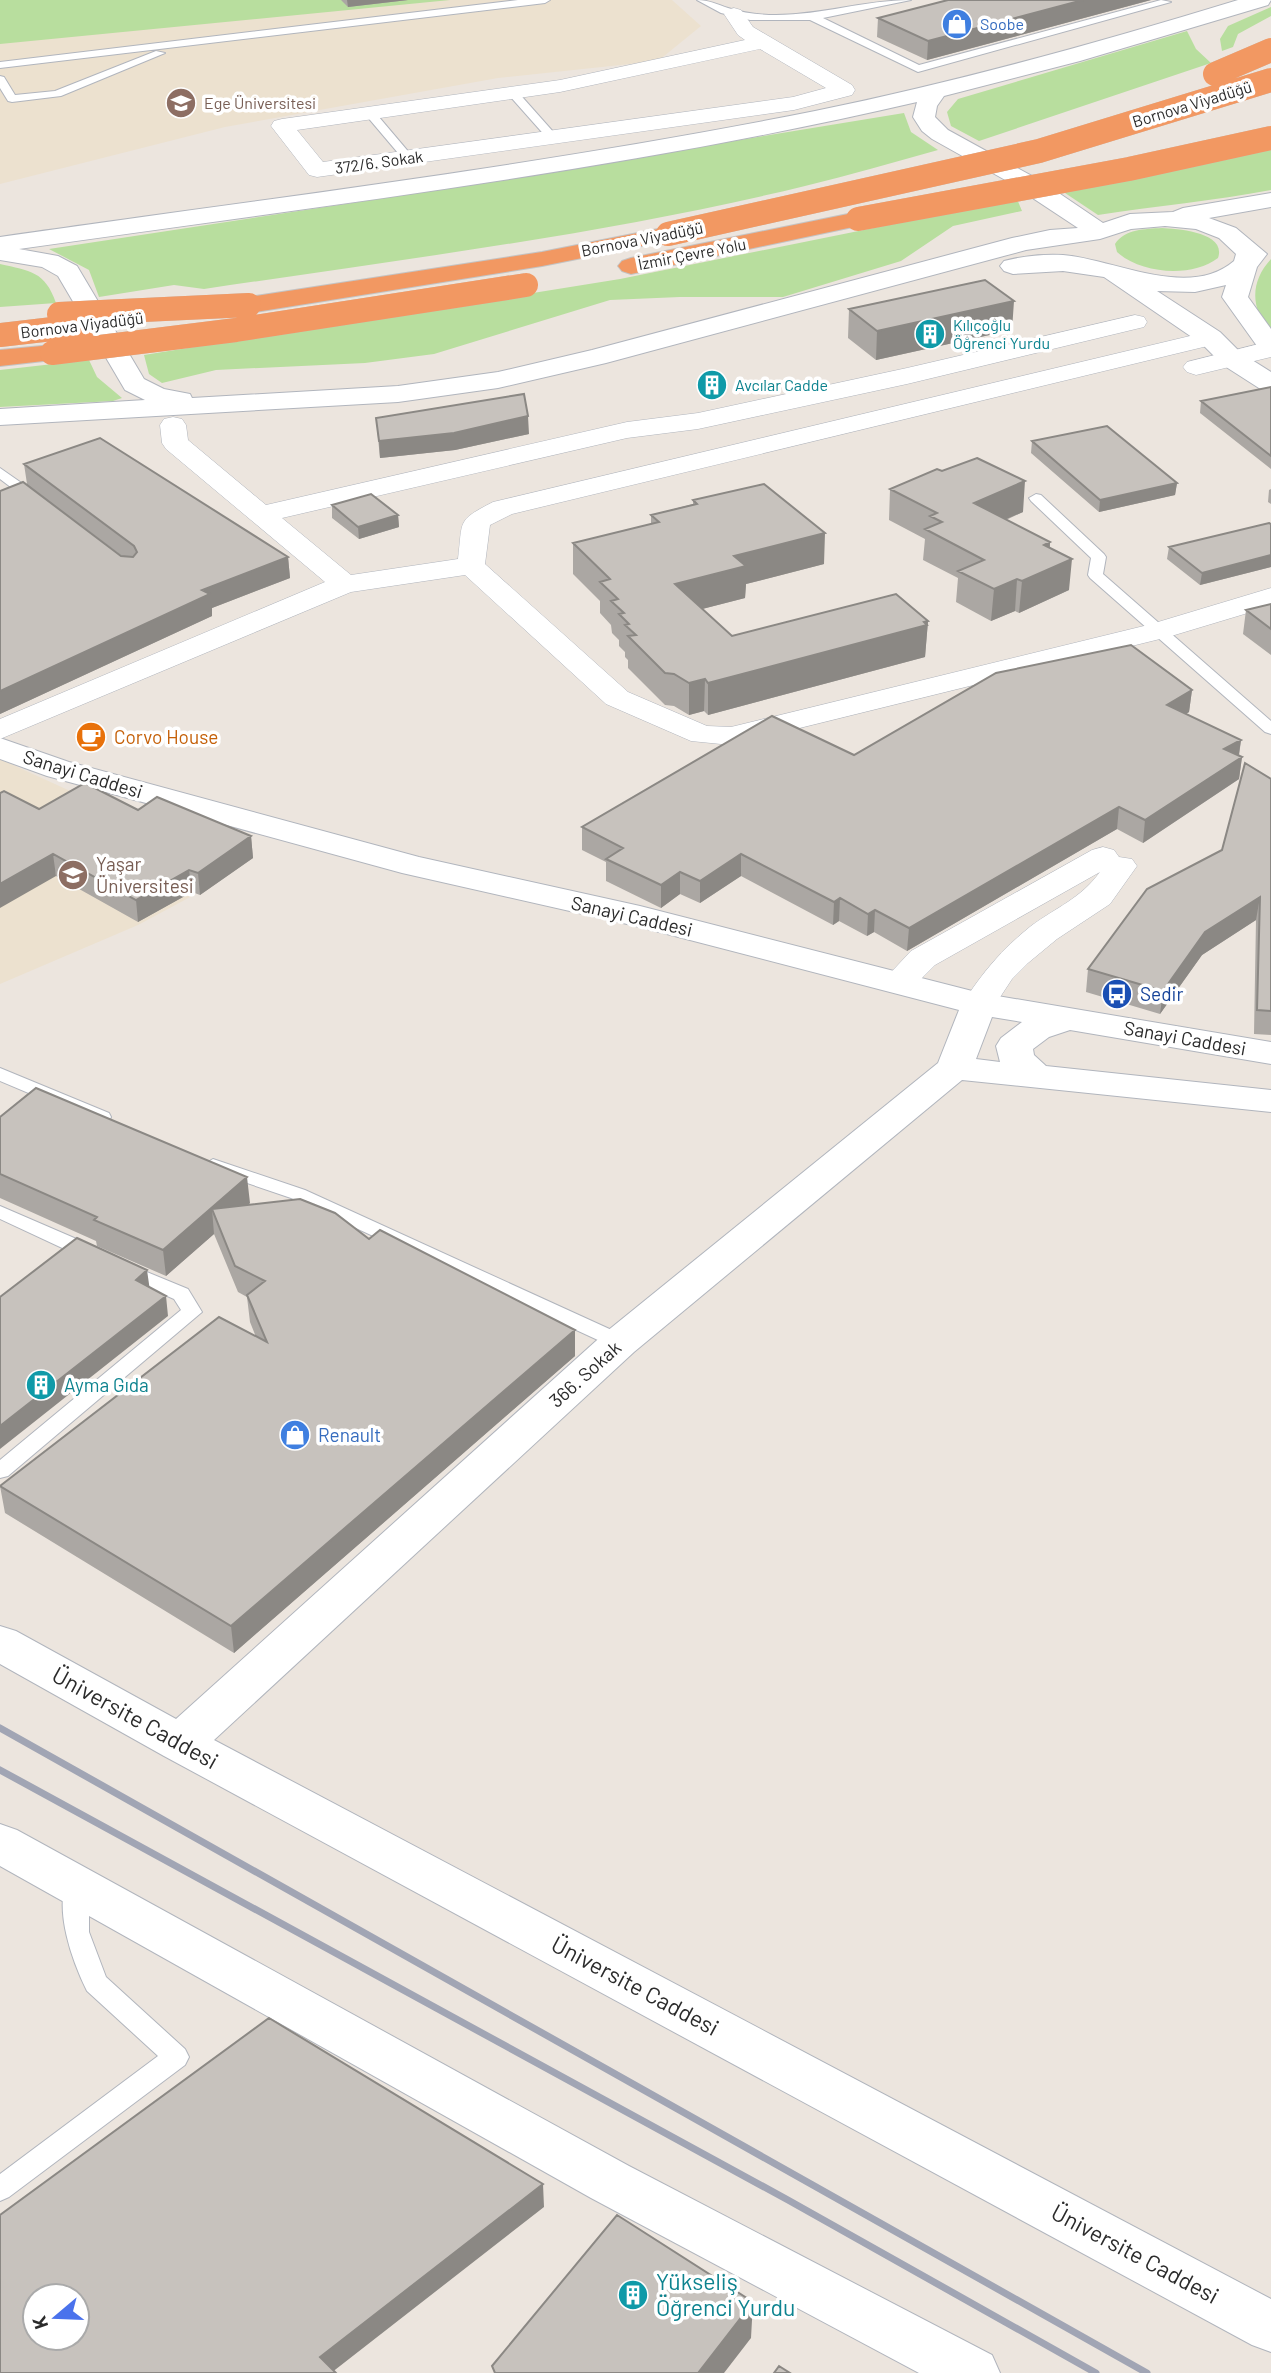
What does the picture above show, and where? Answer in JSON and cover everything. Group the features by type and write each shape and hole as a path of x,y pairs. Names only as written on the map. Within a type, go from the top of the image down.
{"highway":[{"path":"834,199 1062,130 1180,88 1271,50"},
{"name":"Bornova Viyadüğü","path":"0,335 249,305 542,259 834,199 1039,151 1271,80"},
{"name":"Bornova Viyadüğü","path":"858,219 1166,138"},
{"path":"858,219 1129,169 1271,138"},
{"name":"İzmir Çevre Yolu","path":"526,285 723,248 858,219"},
{"name":"Bornova Viyadüğü","path":"0,358 236,330 526,285"},
{"path":"0,317 249,305"}],"street":[{"path":"0,244 640,150 757,129 937,89 1115,44 1260,0"},
{"name":"372/6. Sokak","path":"733,14 745,32 763,41 844,90 794,103 317,170 282,126 512,92 661,66 763,41"},
{"path":"937,89 925,107 924,116 928,125 944,137 1035,186 1100,232"},
{"path":"1014,245 1045,220 1049,209 1047,201 1035,186"},
{"path":"1271,200 1114,225 1090,241 1089,251 1096,261 1211,338 1232,359 1271,384"},
{"path":"476,536 1271,348 1235,297 1249,253 1242,243 1228,233 1195,223 1156,219"},
{"path":"0,416 398,394 498,380 597,357 1014,245 1100,232"},
{"path":"0,431 173,425 459,405 540,390 736,343 988,271 1033,262 1063,262 1160,283 1188,284 1224,277 1246,264 1271,239"},
{"path":"0,254 49,261 68,271 128,377 142,390 179,400 242,404"},
{"path":"262,514 627,430 698,421 1135,323"},
{"path":"471,566 477,521 503,508 1211,338"},
{"path":"907,376 929,381 1002,388"},
{"path":"698,421 692,435 705,458"},
{"path":"173,425 175,443 345,584"},
{"path":"471,566 617,698 702,735 731,736 1158,631 1271,597"},
{"path":"0,730 345,584 471,566"},
{"name":"Sanayi Caddesi","path":"0,748 58,769 414,866 640,916 979,1004 1271,1053"},
{"path":"898,983 923,958 1112,862 1098,897 1045,932 1016,956 999,973 979,1004"},
{"name":"366. Sokak","path":"180,1743 620,1342 954,1068 979,1004"},
{"path":"1035,1076 1017,1059 1014,1046 1036,1029 1069,1019"},
{"path":"954,1068 1271,1101"},
{"name":"Üniversite Caddesi","path":"0,1643 180,1743 1271,2327"},
{"path":"0,1843 610,2182 972,2373"}],"lane":[{"path":"0,65 545,0"},
{"path":"702,0 719,10 751,19 782,19 906,0"},
{"path":"810,15 918,69 1166,2"},
{"path":"0,79 12,99 57,94 187,43"},
{"path":"512,92 552,137"},
{"path":"369,112 408,158"},
{"path":"0,472 54,514"},
{"path":"1036,498 1099,557 1095,575 1271,729"},
{"path":"0,1074 124,1128"},
{"path":"196,1158 298,1194 620,1342"},
{"path":"0,1212 181,1294 192,1312 0,1471"},
{"path":"0,2189 176,2057 96,1984 83,1955 77,1932 77,1886"}],"shaded area":[{"name":"Ege Üniversitesi","path":"0,0 672,0 701,26 658,61 498,78 225,127 0,184"},
{"name":"Yaşar Üniversitesi","path":"0,759 147,826 97,854 194,895 138,925 0,984"}],"green space":[{"path":"0,0 450,0 0,44"},
{"path":"1271,7 1271,16 1238,34 1233,47 1222,51 1220,39 1228,26"},
{"path":"1187,31 1196,49 1211,63 979,141 951,126 947,112 958,99"},
{"path":"904,113 911,132 938,150 822,182 731,203 506,244 204,289 174,285 99,297 89,270 49,249 391,197"},
{"path":"1271,143 1271,190 1098,215 1059,189"},
{"path":"1017,199 1022,211 953,226 901,261 783,297 610,300 434,354 365,363 216,370 162,383 149,374 144,355 620,279"},
{"path":"1162,228 1189,231 1208,237 1219,249 1218,258 1195,269 1167,271 1139,265 1117,252 1115,244 1124,235"},
{"path":"1271,259 1271,334 1259,315 1255,296 1259,277"},
{"path":"0,264 28,271 41,278 52,292 56,303 0,307"},
{"path":"89,360 97,377 122,398 113,401 0,407 0,370"}],"building":[{"path":"948,0 1083,0 928,41 878,18"},
{"path":"985,280 1014,301 877,331 849,309"},
{"path":"1271,387 1271,456 1201,401"},
{"path":"524,394 528,416 454,433 379,441 376,418"},
{"path":"1107,426 1177,483 1100,500 1032,441"},
{"path":"100,438 288,557 202,590 210,594 0,691 0,491 23,482 121,556 133,557 137,552 134,546 24,464"},
{"path":"977,458 1025,481 974,503 1050,542 1044,545 1072,559 1022,581 1017,579 994,589 958,571 984,560 925,529 942,522 930,516 937,513 890,489 937,469 942,471"},
{"path":"764,484 825,533 734,556 746,566 675,584 732,636 896,594 928,621 924,622 927,625 708,683 705,679 689,683 674,674 665,673 628,636 636,635 625,625 629,624 619,614 624,613 611,601 618,599 600,582 610,579 573,543 659,522 651,515 697,504 693,500"},
{"path":"371,494 398,515 358,527 332,505"},
{"path":"1269,523 1271,555 1202,573 1169,547"},
{"path":"1271,604 1271,629 1246,610"},
{"path":"1131,645 1192,690 1167,705 1241,740 1224,749 1242,757 1145,820 1119,807 909,928 875,910 868,914 840,898 834,902 741,854 700,881 680,872 661,885 606,859 623,848 582,827 772,716 854,755 996,673"},
{"path":"1245,763 1271,779 1271,1011 1257,1010 1260,897 1205,932 1163,991 1088,969 1147,889 1222,850"},
{"path":"85,783 138,810 157,797 251,836 198,873 189,870 136,900 53,854 0,884 0,793 4,791 39,809"},
{"path":"36,1088 247,1177 163,1250 0,1174 0,1117"},
{"name":"Renault","path":"300,1199 335,1213 369,1239 380,1230 575,1330 231,1626 0,1486 219,1317 267,1342 247,1295 265,1281 235,1266 212,1209"},
{"name":"Ayma Gıda","path":"77,1238 147,1270 136,1280 166,1296 0,1426 0,1297"},
{"path":"269,2018 543,2184 320,2357 336,2373 0,2373 0,2215"},
{"name":"Yükseliş Öğrenci Yurdu","path":"617,2215 753,2302 698,2373 495,2373 492,2366"},
{"path":"779,2366 790,2373 774,2373"}],"railway":[{"path":"0,1728 1147,2373"},
{"path":"0,1770 788,2200 1096,2373"}],"place":[{"name":"Soobe","path":"957,24"},
{"name":"Ege Üniversitesi","path":"181,103"},
{"name":"Kılıçoğlu Öğrenci Yurdu","path":"930,334"},
{"name":"Avcılar Cadde","path":"712,385"},
{"name":"Corvo House","path":"91,737"},
{"name":"Yaşar Üniversitesi","path":"73,875"},
{"name":"Sedir","path":"1117,994"},
{"name":"Ayma Gıda","path":"41,1385"},
{"name":"Renault","path":"295,1435"},
{"name":"Yükseliş Öğrenci Yurdu","path":"633,2295"}]}
